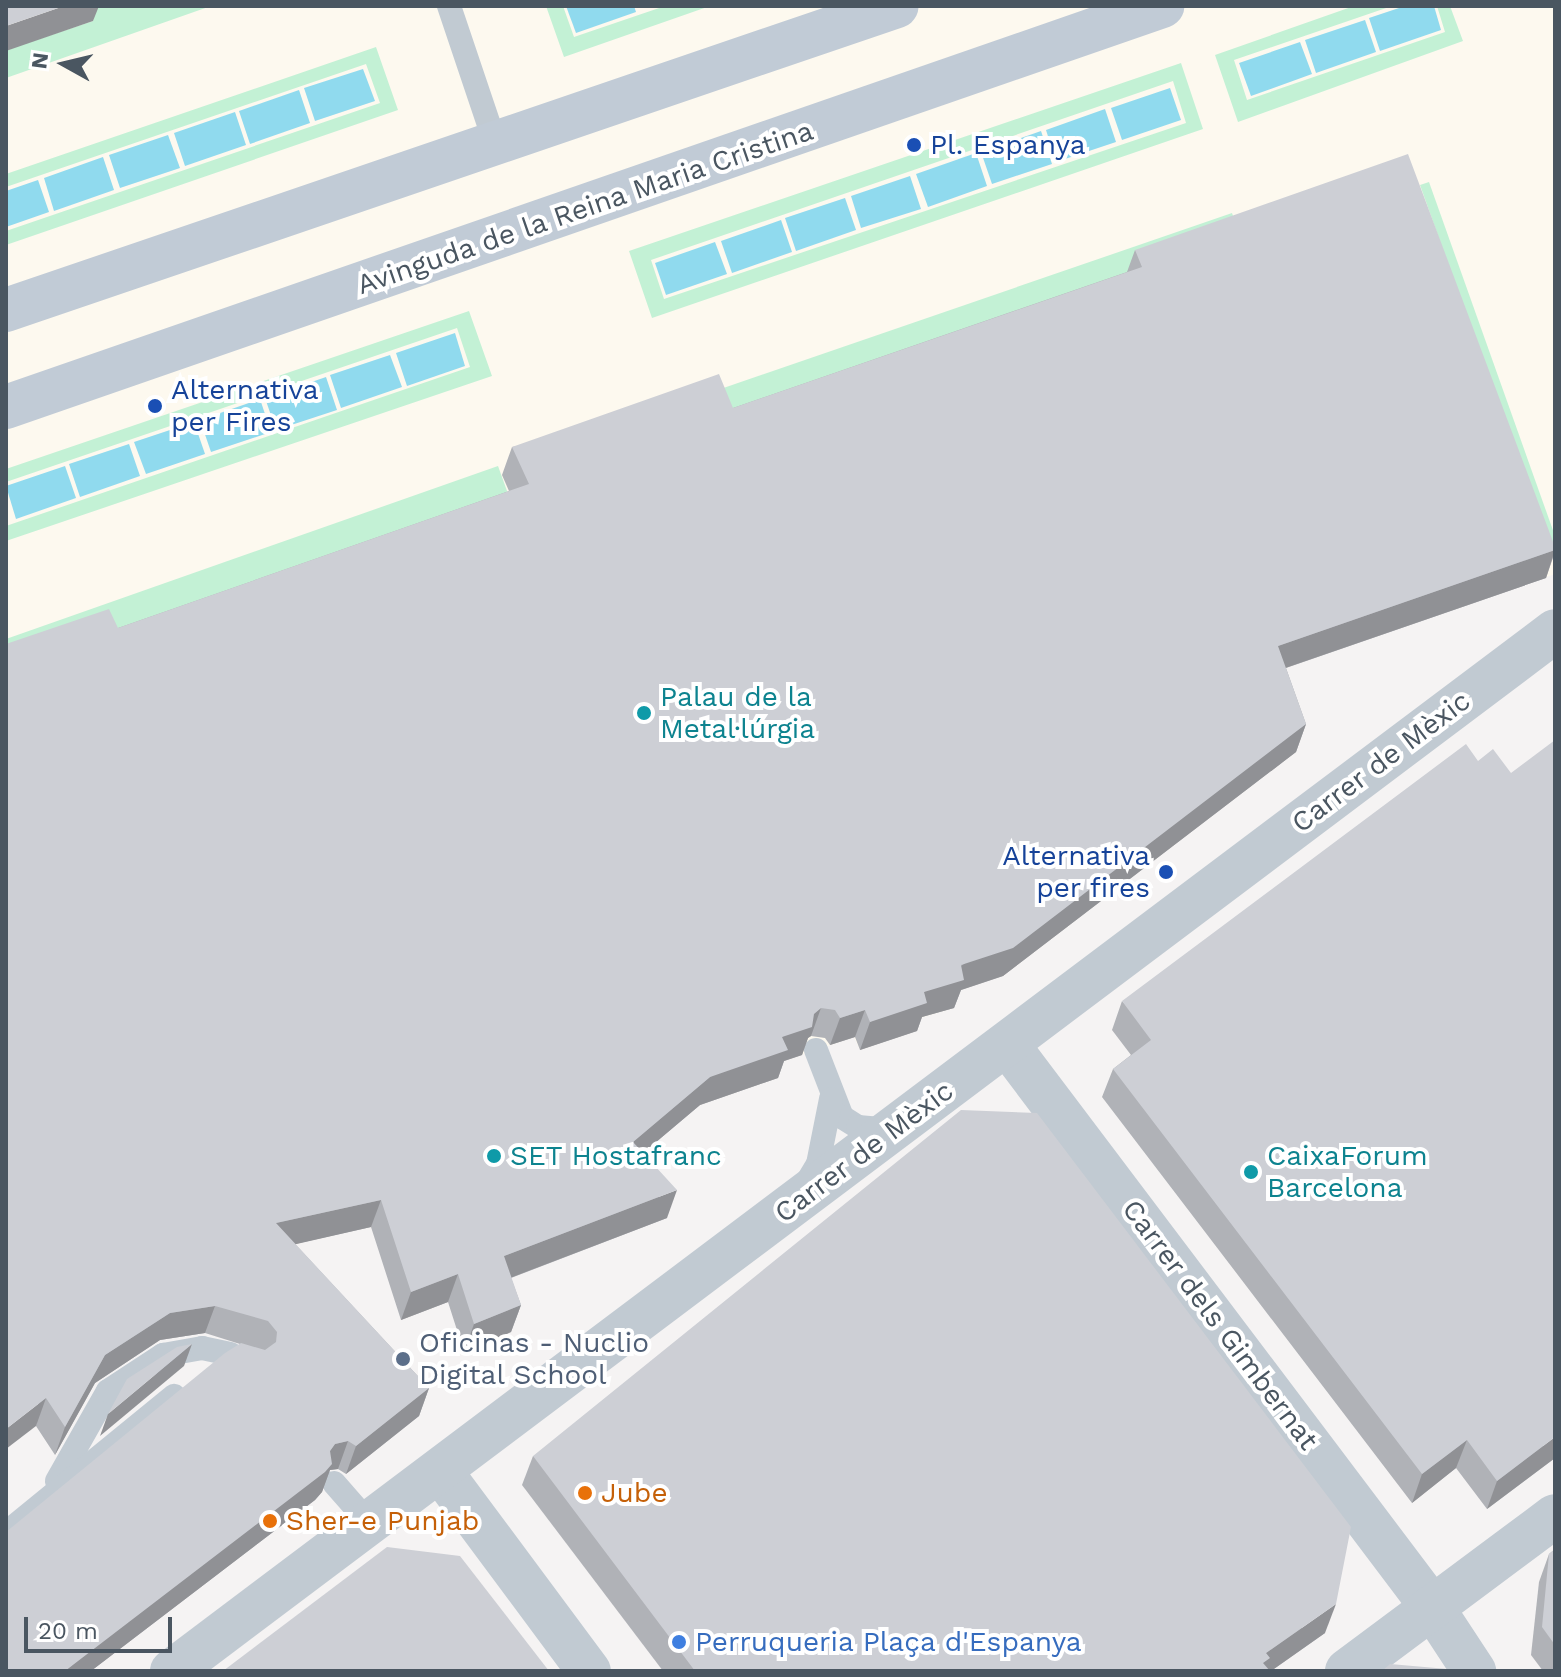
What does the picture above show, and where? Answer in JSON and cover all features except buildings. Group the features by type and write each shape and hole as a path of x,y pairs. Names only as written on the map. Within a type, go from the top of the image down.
{"street":[{"path":"6,310 897,6"},
{"name":"Avinguda de la Reina Maria Cristina","path":"6,407 1162,6"},
{"name":"Carrer de Mèxic","path":"172,1671 441,1472 1555,631"},
{"name":"Carrer dels Gimbernat","path":"1007,1044 1432,1607 1474,1671"},
{"path":"441,1472 589,1671"},
{"path":"1347,1671 1555,1516"}],"lane":[{"path":"449,6 495,143"},
{"path":"816,1050 831,1099 842,1117 858,1127 894,1130"},
{"path":"777,1217 818,1164 831,1099"},
{"path":"6,1533 194,1379 241,1359 202,1348 163,1355 108,1391 53,1490"},
{"path":"334,1483 369,1523"}],"shaded area":[{"path":"6,6 1555,6 1555,574 1268,674 1296,752 1003,976 952,993 954,1008 914,1020 917,1031 860,1050 854,1037 773,1065 778,1078 719,1098 696,1029 262,1120 299,1243 6,1306"}],"green space":[{"path":"95,6 211,6 6,78 6,50 93,21"},
{"path":"546,6 563,6 574,37 665,6 710,6 564,57"},
{"path":"1354,6 1392,6 1234,60 1247,100 1445,32 1437,6 1450,6 1463,41 1238,122 1215,55"},
{"path":"376,47 398,110 6,245 6,231 380,103 366,64 6,187 6,174"},
{"path":"1181,63 1203,129 652,318 629,251","holes":["1173,81 1186,123 664,299 651,260"]},
{"path":"1429,182 1555,536 1554,561 1420,185"},
{"path":"1232,213 1240,237 723,436 706,394"},
{"path":"469,311 492,376 6,541 6,526 470,367 457,328 6,482 6,469"},
{"path":"498,466 515,513 6,668 6,639"}],"water":[{"path":"566,6 634,6 636,12 576,33"},
{"path":"1405,6 1434,6 1441,30 1380,51 1369,18"},
{"path":"1365,20 1376,52 1316,73 1305,40"},
{"path":"1300,42 1312,74 1251,96 1239,63"},
{"path":"363,69 375,101 315,121 304,88"},
{"path":"1170,88 1181,120 1122,140 1111,108"},
{"path":"299,90 310,123 250,144 239,111"},
{"path":"1105,109 1116,142 1056,162 1046,130"},
{"path":"235,112 246,145 185,166 174,133"},
{"path":"1041,131 1052,164 992,184 981,152"},
{"path":"168,135 180,168 120,188 109,155"},
{"path":"976,153 987,186 928,207 916,174"},
{"path":"103,157 114,190 54,211 44,178"},
{"path":"910,176 921,209 861,228 851,196"},
{"path":"38,180 49,212 6,227 6,191"},
{"path":"845,198 856,230 796,251 785,218"},
{"path":"781,220 792,252 732,273 721,241"},
{"path":"715,242 727,274 666,295 655,263"},
{"path":"455,333 465,366 407,386 396,353"},
{"path":"390,355 402,387 341,408 330,375"},
{"path":"326,377 337,410 276,430 265,398"},
{"path":"260,399 271,432 211,452 200,420"},
{"path":"194,422 205,454 146,474 134,442"},
{"path":"129,444 140,476 80,497 69,464"},
{"path":"65,466 76,498 16,519 6,486"}],"place":[{"name":"Pl. Espanya","path":"914,145"},
{"name":"Alternativa per Fires","path":"155,406"},
{"name":"Palau de la Metal·lúrgia","path":"644,713"},
{"name":"Alternativa per fires","path":"1166,872"},
{"name":"SET Hostafranc","path":"494,1156"},
{"name":"CaixaForum Barcelona","path":"1251,1172"},
{"name":"Oficinas - Nuclio Digital School","path":"403,1359"},
{"name":"Jube","path":"585,1493"},
{"name":"Sher-e Punjab","path":"270,1521"},
{"name":"Perruqueria Plaça d'Espanya","path":"679,1642"}]}
